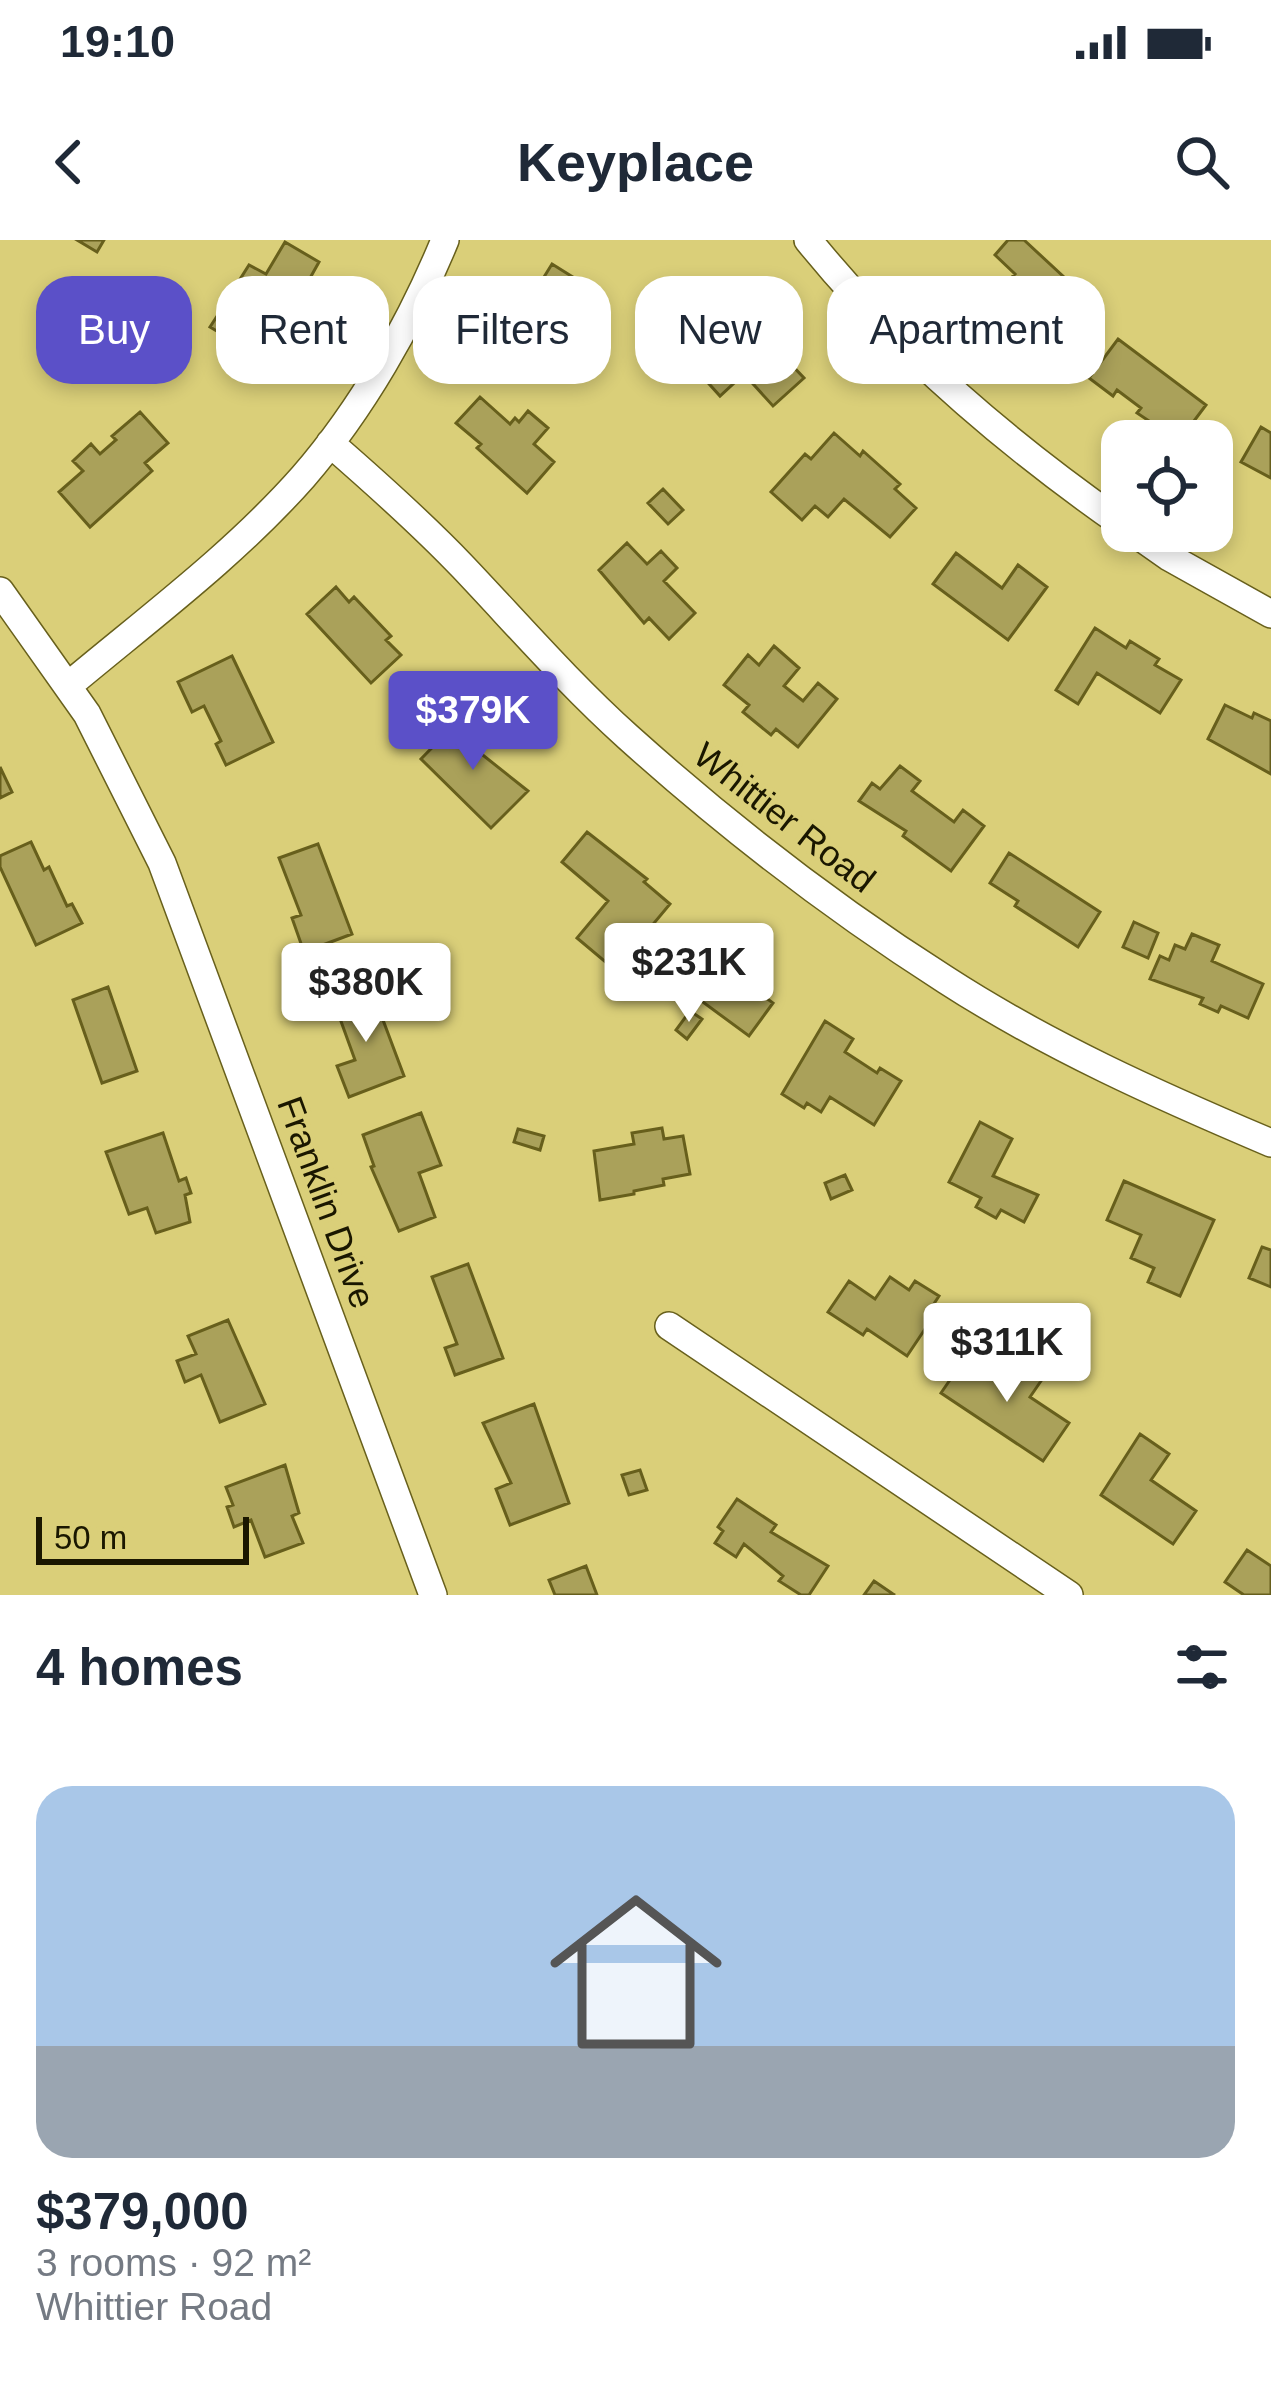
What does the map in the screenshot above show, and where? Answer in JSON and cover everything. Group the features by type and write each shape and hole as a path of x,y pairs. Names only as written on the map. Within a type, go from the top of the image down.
{"street":[{"path":"69,685 258,524 330,443 370,383 445,240"},
{"path":"808,240 885,326 982,418 1101,509"},
{"name":"Whittier Road","path":"330,443 399,502 544,657 625,734 722,819 808,885 949,982 1064,1048 1271,1143"},
{"path":"1162,552 1271,614"},
{"name":"Franklin Drive","path":"0,591 88,714 162,863 433,1595"},
{"path":"669,1326 1069,1595"}],"building":[{"path":"77,240 104,240 97,252"},
{"path":"1008,240 1024,240 1063,276 1013,276 995,255"},
{"path":"285,242 319,262 311,276 242,276 249,265 266,274"},
{"path":"552,264 571,276 545,276"},
{"path":"1118,339 1206,405 1195,420 1148,420 1137,413 1141,408 1117,390 1113,396 1097,384 1105,384 1105,356"},
{"path":"709,384 733,384 720,396"},
{"path":"753,384 797,384 773,406"},
{"path":"480,397 510,424 515,418 519,422 528,411 548,428 534,444 554,462 527,493 456,423"},
{"path":"140,412 168,443 145,463 152,471 90,527 59,492 83,471 73,461 91,444 100,454 116,440 112,436"},
{"path":"1261,427 1271,433 1271,478 1241,462"},
{"path":"834,433 900,484 895,489 916,508 890,537 844,499 828,517 815,506 802,520 771,492 805,454 811,459"},
{"path":"663,489 683,510 668,524 648,503"},
{"path":"627,543 647,564 661,551 677,568 664,581 695,613 669,639 649,618 644,623 599,570"},
{"path":"956,553 1002,588 1018,565 1047,587 1008,640 933,584"},
{"path":"336,587 349,602 354,597 391,636 386,640 401,655 371,683 307,614"},
{"path":"1095,628 1126,648 1130,641 1159,659 1155,665 1181,680 1160,713 1097,673 1078,704 1056,690"},
{"path":"774,646 799,668 784,686 803,701 818,683 837,699 798,747 776,729 771,735 743,712 749,705 724,685 748,655 759,665"},
{"path":"232,656 273,742 226,765 216,744 221,741 204,706 192,712 178,682"},
{"path":"1225,705 1271,721 1271,774 1208,739"},
{"path":"464,715 490,741 479,752 528,791 491,828 421,759"},
{"path":"900,766 920,781 912,791 954,822 963,810 984,826 951,871 903,836 906,831 859,801 872,783 880,789"},
{"path":"0,767 12,792 0,798"},
{"path":"587,832 647,879 644,882 670,904 615,970 577,938 608,901 562,862"},
{"path":"31,842 44,870 49,867 67,906 72,904 82,923 36,945 0,867 0,856"},
{"path":"318,844 352,934 304,952 292,918 301,915 279,858"},
{"path":"1009,853 1100,912 1078,947 1015,906 1018,901 990,883"},
{"path":"1134,922 1158,933 1148,958 1123,947"},
{"path":"709,932 736,952 725,967 773,1003 749,1036 673,980"},
{"path":"1192,934 1219,945 1212,961 1263,984 1248,1018 1221,1006 1218,1012 1200,1004 1203,998 1150,979 1160,956 1169,960 1175,945 1185,949"},
{"path":"108,987 137,1071 102,1083 73,1000"},
{"path":"371,988 404,1076 349,1097 337,1066 355,1060 334,1002"},
{"path":"690,1011 702,1019 687,1039 676,1030"},
{"path":"825,1021 853,1039 845,1052 877,1073 880,1068 901,1081 874,1125 830,1097 821,1112 782,1094"},
{"path":"421,1113 441,1165 419,1173 435,1217 399,1231 371,1167 363,1135"},
{"path":"980,1122 1012,1139 993,1176 1038,1195 1024,1222 1001,1210 996,1218 976,1207 981,1198 949,1182"},
{"path":"662,1128 664,1139 683,1136 690,1174 663,1179 664,1185 634,1194 600,1200 594,1151 634,1144 632,1133"},
{"path":"518,1129 544,1136 540,1150 514,1142"},
{"path":"163,1133 179,1181 186,1178 191,1193 185,1195 190,1222 156,1233 147,1208 129,1214 106,1152"},
{"path":"845,1175 852,1190 831,1199 825,1183"},
{"path":"1124,1181 1214,1220 1180,1296 1148,1282 1154,1268 1131,1258 1141,1235 1107,1220"},
{"path":"1262,1247 1271,1250 1271,1287 1249,1278"},
{"path":"468,1264 503,1358 455,1375 445,1348 457,1344 432,1277"},
{"path":"890,1277 909,1290 915,1281 939,1296 926,1316 931,1320 907,1356 867,1329 863,1335 828,1312 849,1281 875,1299"},
{"path":"228,1320 265,1404 220,1422 201,1375 185,1382 177,1361 196,1354 188,1336"},
{"path":"967,1355 1005,1380 1016,1364 1041,1381 1030,1397 1069,1423 1043,1461 941,1393"},
{"path":"534,1404 569,1503 510,1525 496,1489 511,1483 483,1423"},
{"path":"1140,1434 1169,1454 1151,1480 1196,1511 1173,1544 1101,1495"},
{"path":"285,1465 299,1513 292,1516 303,1543 265,1557 251,1520 234,1527 226,1487"},
{"path":"640,1470 647,1490 629,1495 622,1475"},
{"path":"737,1499 776,1525 771,1532 828,1566 809,1595 779,1581 783,1576 744,1544 736,1557 715,1543 723,1531 718,1527"},
{"path":"1247,1550 1271,1566 1271,1595 1244,1595 1225,1582"},
{"path":"586,1566 597,1595 555,1595 549,1580"},
{"path":"874,1581 893,1594 895,1595 864,1595"}]}
